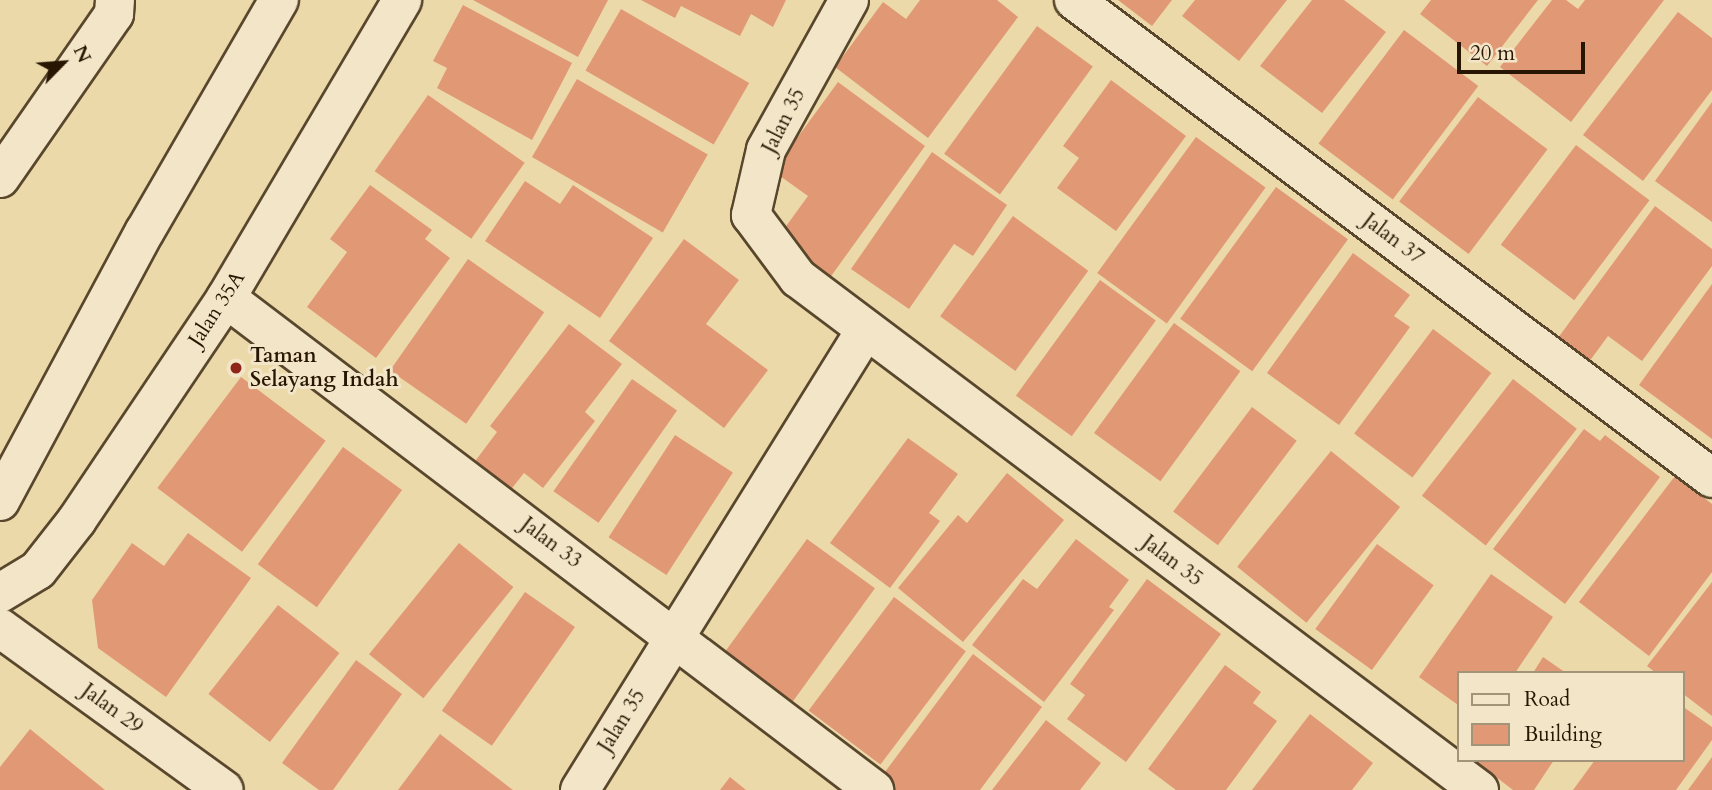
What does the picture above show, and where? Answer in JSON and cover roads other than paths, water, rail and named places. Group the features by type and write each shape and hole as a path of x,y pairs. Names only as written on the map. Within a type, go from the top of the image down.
{"street":[{"path":"0,501 145,230 279,0"},
{"name":"Jalan 35A","path":"0,593 38,570 77,520 226,298 402,0"},
{"name":"Jalan 35","path":"849,0 766,150 751,215 798,278 864,331 1479,790"},
{"name":"Jalan 37","path":"1074,0 1712,478"},
{"path":"0,178 115,7"},
{"name":"Jalan 33","path":"226,298 874,790"},
{"name":"Jalan 35","path":"580,790 864,331"},
{"name":"Jalan 29","path":"0,628 224,790"}],"place":[{"name":"Taman Selayang Indah","path":"236,368"}]}
